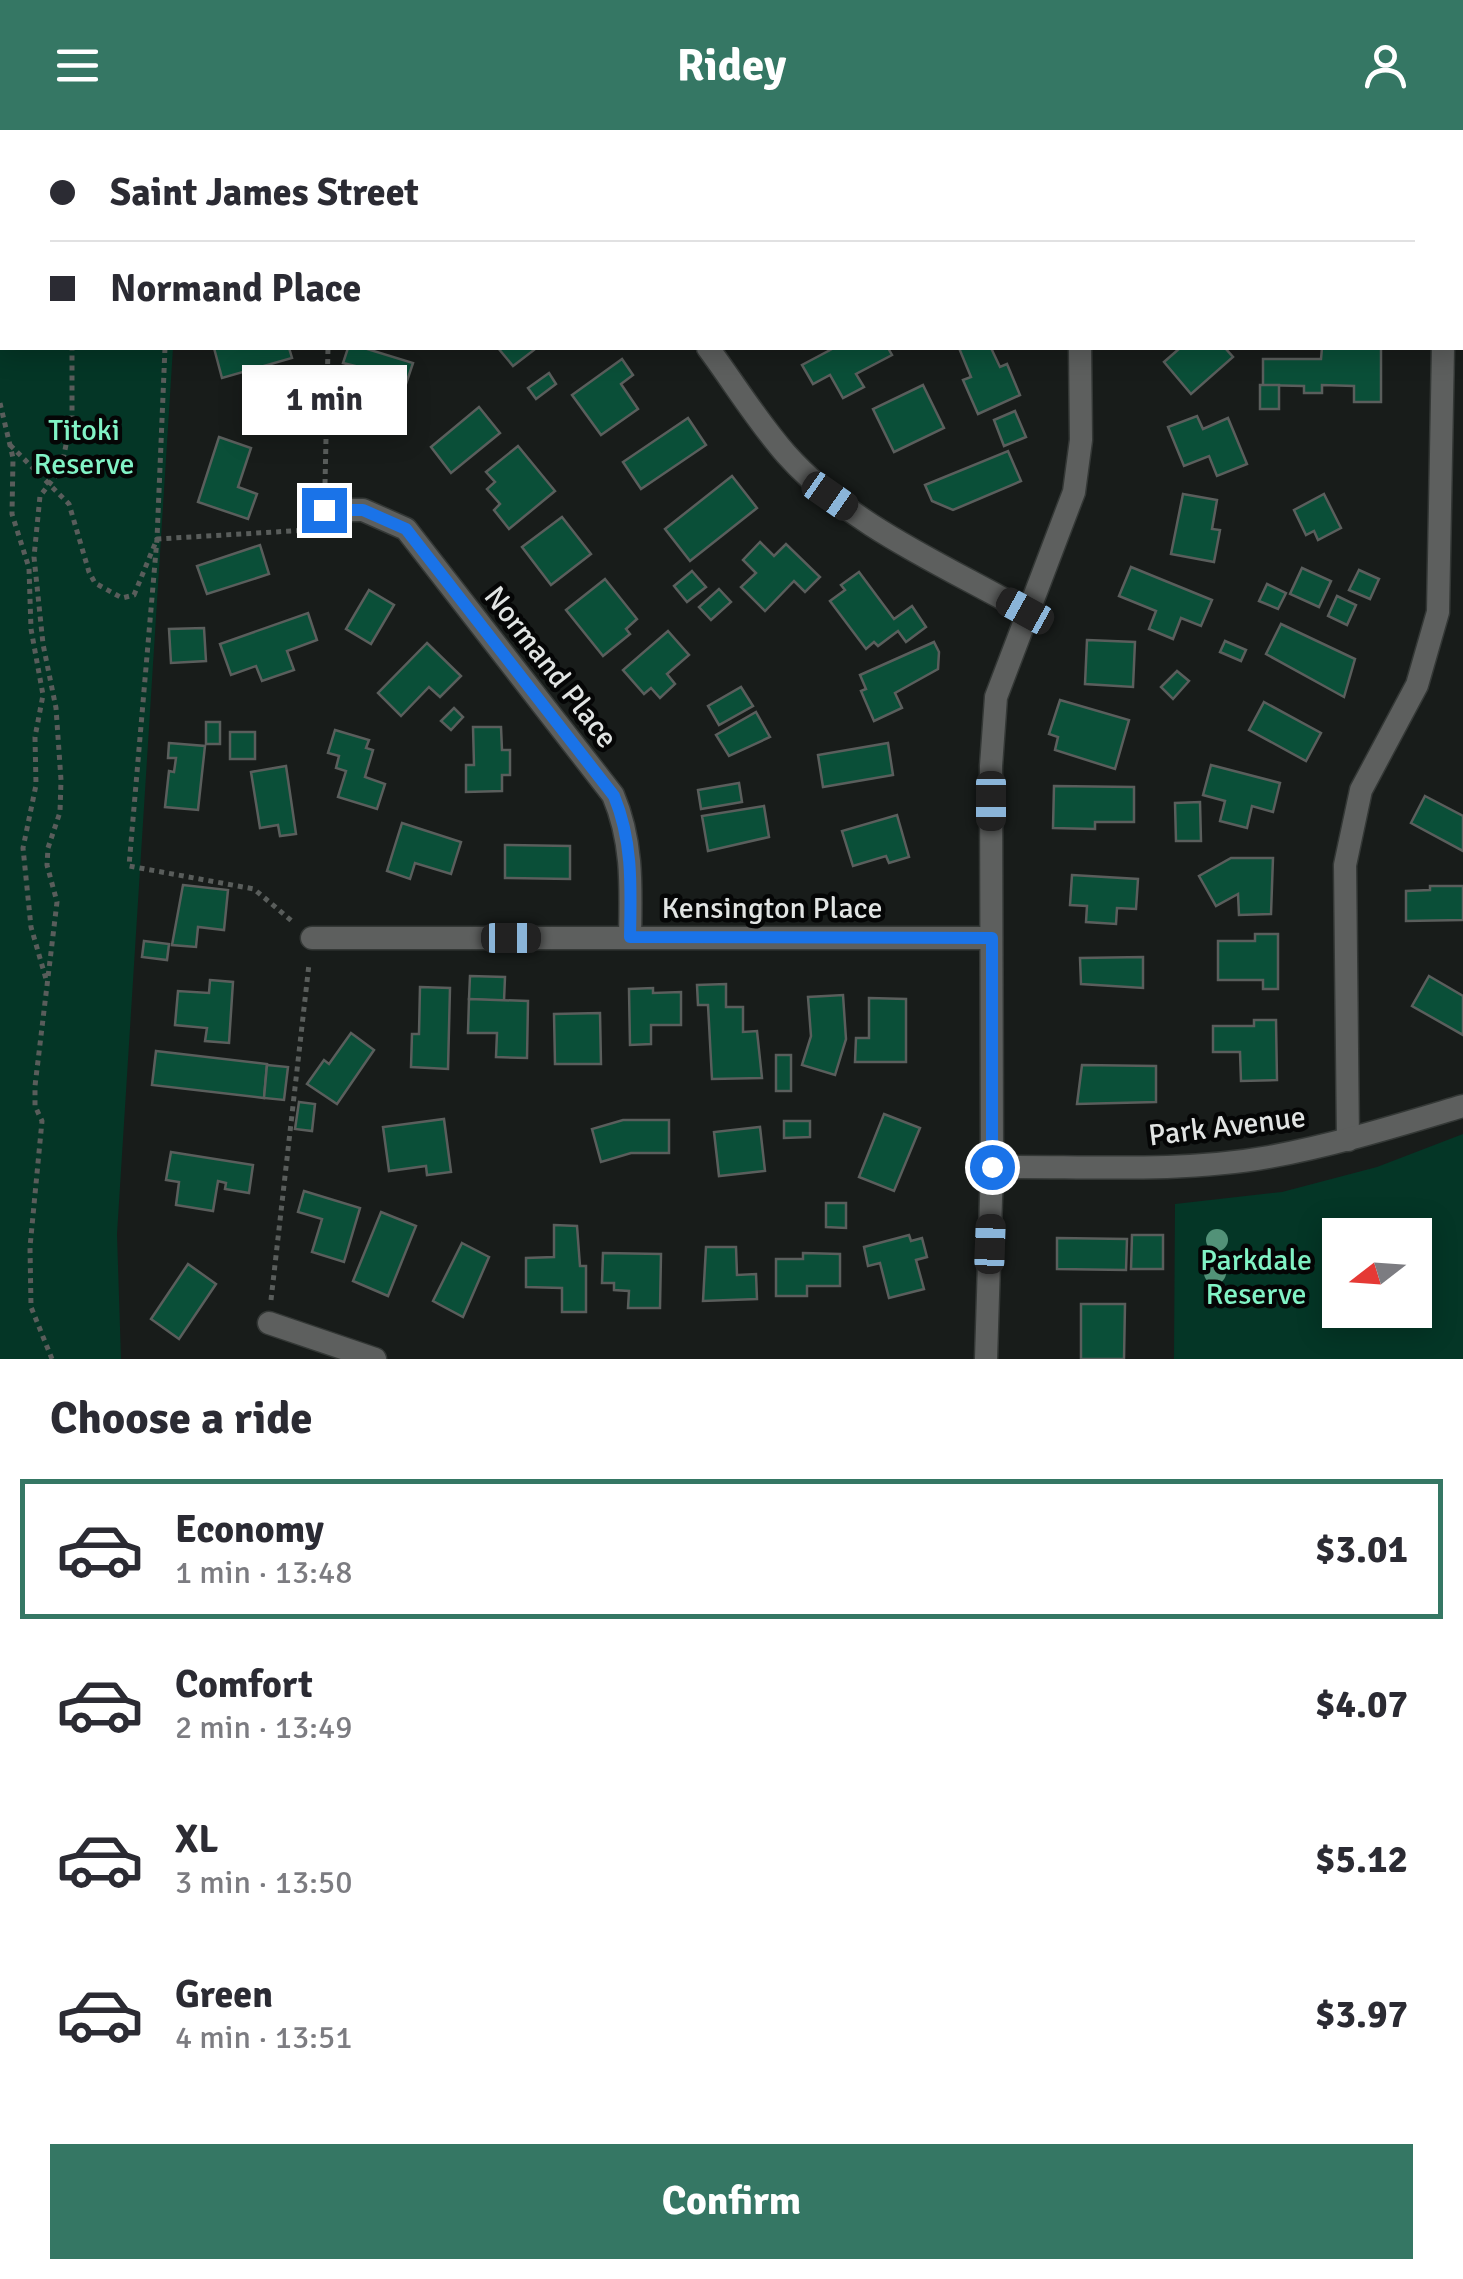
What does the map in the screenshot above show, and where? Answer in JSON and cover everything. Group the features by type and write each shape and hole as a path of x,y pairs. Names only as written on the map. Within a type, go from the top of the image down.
{"street":[{"path":"709,350 786,454 830,496 868,523 1025,611"},
{"path":"986,1359 992,1167 991,766 996,698 1025,611 1074,492 1081,440 1080,350"},
{"path":"1348,1140 1345,865 1361,790 1417,685 1438,612 1443,350"},
{"name":"Normand Place","path":"324,510 363,510 406,529 614,796 626,826 632,869 630,937"},
{"name":"Kensington Place","path":"312,938 992,938"},
{"name":"Park Avenue","path":"992,1167 1176,1166 1266,1158 1348,1140 1463,1106"},
{"path":"269,1323 375,1359"}],"path":[{"path":"52,1359 32,1318 30,1248 42,1121 35,1106 35,1086 57,902 47,864 60,812 61,780 56,708 43,644 34,557 40,496 61,469 72,416 72,350"},
{"path":"165,350 157,538 129,866 254,889 312,938 269,1323"},
{"path":"157,538 308,530 324,510 328,350"},
{"path":"0,403 10,446 12,514 29,568 30,629 43,696 35,737 36,785 24,848 31,927 47,980"},
{"path":"10,446 72,511 95,582 122,598 134,595 157,538"}],"green space":[{"name":"Titoki Reserve","path":"0,350 173,350 117,1234 121,1359 0,1359"},
{"name":"Parkdale Reserve","path":"1463,1134 1463,1359 1174,1359 1175,1204 1282,1192 1377,1167"}],"building":[{"path":"215,350 290,350 292,358 222,378"},
{"path":"347,350 371,350 413,363 401,399 387,394 378,423 345,412 359,367 343,363"},
{"path":"500,350 534,350 513,366"},
{"path":"830,350 889,350 892,355 856,374 864,387 843,398 830,375 813,384 802,365"},
{"path":"960,350 992,350 1000,367 1007,364 1020,395 978,414 963,380 971,377"},
{"path":"1178,350 1227,350 1233,357 1191,394 1164,362"},
{"path":"1322,350 1381,350 1381,402 1354,402 1354,386 1322,385 1322,393 1304,393 1304,386 1263,385 1263,359 1321,359"},
{"path":"622,359 633,375 621,384 638,409 601,435 572,395"},
{"path":"549,373 556,384 536,399 528,388"},
{"path":"923,385 944,428 894,452 873,409"},
{"path":"1260,385 1279,385 1279,409 1260,409"},
{"path":"479,407 500,433 451,473 431,447"},
{"path":"1015,411 1026,437 1004,446 994,420"},
{"path":"1197,416 1203,429 1228,418 1247,464 1217,476 1209,456 1184,466 1168,427"},
{"path":"688,418 706,445 641,489 623,462"},
{"path":"219,437 251,448 238,487 257,494 248,519 198,502"},
{"path":"518,446 555,491 509,529 494,510 500,504 487,489 495,482 486,472"},
{"path":"1008,451 1021,481 953,510 932,501 925,485"},
{"path":"732,476 757,508 690,561 665,529"},
{"path":"1183,494 1217,500 1212,529 1220,530 1214,562 1171,554"},
{"path":"1324,494 1341,528 1318,540 1314,531 1306,535 1294,510"},
{"path":"562,517 591,554 551,585 522,547"},
{"path":"760,542 774,556 786,544 820,577 805,592 794,581 765,611 741,587 756,573 743,560"},
{"path":"260,545 269,574 207,594 197,566"},
{"path":"1131,567 1212,600 1201,626 1181,618 1173,639 1149,629 1156,611 1119,596"},
{"path":"1302,568 1331,581 1319,607 1290,594"},
{"path":"1359,570 1379,579 1370,599 1349,590"},
{"path":"692,571 706,587 687,602 674,586"},
{"path":"859,572 894,619 912,606 926,627 906,642 898,631 878,646 874,642 866,649 830,601 845,590 841,585"},
{"path":"605,579 637,619 626,629 630,634 603,656 566,610"},
{"path":"1267,584 1286,593 1278,609 1259,601"},
{"path":"719,589 731,602 711,620 699,607"},
{"path":"369,590 394,605 371,644 346,629"},
{"path":"1337,596 1356,605 1347,625 1328,616"},
{"path":"308,613 317,640 287,651 294,670 262,681 256,666 231,675 220,644"},
{"path":"1281,624 1355,659 1344,697 1266,654"},
{"path":"204,628 206,661 171,663 169,629"},
{"path":"668,631 689,655 667,674 675,684 660,698 651,688 644,694 623,670"},
{"path":"1087,640 1135,642 1133,687 1085,684"},
{"path":"1225,641 1246,650 1241,661 1220,652"},
{"path":"934,642 939,652 938,669 895,693 902,708 874,721 861,691 866,689 860,675"},
{"path":"427,643 461,676 440,697 429,687 401,716 378,693"},
{"path":"1177,671 1189,681 1173,699 1161,687"},
{"path":"741,687 753,706 719,725 708,706"},
{"path":"1060,700 1129,720 1115,769 1055,750 1058,737 1049,734"},
{"path":"1264,702 1321,733 1306,761 1249,730"},
{"path":"454,708 463,717 451,730 441,721"},
{"path":"756,712 770,737 729,756 716,735"},
{"path":"206,722 220,722 220,744 206,744"},
{"path":"473,727 501,727 502,750 510,750 510,775 502,775 502,791 466,792 466,765 474,765"},
{"path":"335,730 369,740 366,748 373,750 365,777 385,784 377,809 338,797 346,771 336,768 339,756 328,753"},
{"path":"230,732 255,732 255,759 230,759"},
{"path":"169,743 205,746 198,810 165,807 169,771 174,772 176,758 168,758"},
{"path":"888,743 893,775 823,787 818,755"},
{"path":"1211,765 1280,783 1273,812 1252,806 1247,828 1220,821 1225,801 1203,795"},
{"path":"286,766 296,834 280,836 278,825 260,828 251,772"},
{"path":"739,783 742,802 701,809 698,790"},
{"path":"1054,786 1134,787 1134,822 1095,822 1095,829 1053,828"},
{"path":"1425,796 1463,816 1463,851 1411,823"},
{"path":"1200,802 1201,841 1176,841 1175,803"},
{"path":"764,806 769,837 708,851 702,816"},
{"path":"897,815 909,857 889,863 886,856 853,866 842,831"},
{"path":"402,823 461,842 451,874 415,863 410,879 387,871"},
{"path":"505,845 570,846 570,879 505,878"},
{"path":"1231,858 1273,858 1271,914 1239,915 1238,894 1216,906 1199,876"},
{"path":"1072,875 1138,879 1136,909 1117,908 1116,924 1086,922 1087,906 1070,905"},
{"path":"183,885 228,890 224,930 198,927 196,947 172,945"},
{"path":"1430,886 1463,886 1463,920 1406,921 1406,891 1430,890"},
{"path":"1255,934 1278,934 1278,989 1263,989 1263,980 1218,980 1218,941 1255,941"},
{"path":"144,941 169,944 167,960 142,957"},
{"path":"1143,957 1143,988 1081,984 1080,958"},
{"path":"470,976 505,977 504,1001 469,999"},
{"path":"1429,976 1463,996 1463,1035 1412,1006"},
{"path":"210,980 233,982 229,1043 205,1041 207,1028 175,1025 178,991 209,993"},
{"path":"726,984 726,1007 743,1007 743,1032 757,1031 762,1078 712,1079 708,1005 698,1005 697,985"},
{"path":"420,987 450,988 448,1069 411,1067 412,1034 419,1034"},
{"path":"653,988 653,993 681,992 681,1025 651,1025 651,1044 630,1045 629,989"},
{"path":"843,995 846,1039 835,1075 802,1065 811,1036 808,997"},
{"path":"869,998 906,999 906,1062 855,1062 856,1038 869,1038"},
{"path":"469,999 528,1001 527,1058 496,1057 497,1033 468,1033"},
{"path":"600,1013 601,1064 555,1064 554,1014"},
{"path":"1254,1020 1276,1020 1277,1080 1241,1081 1240,1052 1213,1052 1213,1026 1254,1026"},
{"path":"351,1033 374,1050 337,1104 307,1084 324,1060 329,1064"},
{"path":"156,1051 267,1064 264,1098 152,1085"},
{"path":"776,1055 791,1055 791,1091 776,1091"},
{"path":"267,1065 288,1067 284,1100 264,1098"},
{"path":"1082,1065 1156,1066 1156,1102 1077,1104"},
{"path":"299,1102 315,1104 312,1131 295,1129"},
{"path":"884,1114 920,1128 894,1191 859,1177"},
{"path":"444,1119 451,1172 427,1175 426,1166 389,1171 383,1127"},
{"path":"623,1120 669,1120 669,1153 631,1153 601,1162 592,1129"},
{"path":"784,1121 810,1121 810,1137 784,1138"},
{"path":"760,1127 765,1171 719,1176 714,1132"},
{"path":"171,1152 253,1165 249,1193 225,1189 226,1183 218,1181 213,1211 176,1205 179,1182 166,1180"},
{"path":"304,1191 360,1208 344,1262 312,1252 322,1219 298,1212"},
{"path":"826,1203 846,1203 846,1228 826,1227"},
{"path":"381,1212 416,1226 388,1296 353,1281"},
{"path":"554,1225 577,1226 580,1266 586,1266 586,1312 562,1312 562,1288 526,1287 526,1258 554,1257"},
{"path":"909,1235 911,1241 922,1238 927,1257 916,1260 924,1289 889,1298 880,1263 868,1266 864,1247"},
{"path":"1132,1235 1163,1235 1163,1269 1131,1269"},
{"path":"1057,1238 1127,1239 1126,1270 1057,1269"},
{"path":"462,1243 489,1257 463,1317 433,1301"},
{"path":"706,1247 736,1247 737,1275 756,1274 757,1299 703,1301"},
{"path":"603,1253 661,1254 660,1308 628,1308 629,1291 614,1290 614,1283 602,1283"},
{"path":"803,1253 840,1254 840,1286 807,1286 807,1296 776,1296 776,1259 803,1259"},
{"path":"188,1264 216,1284 179,1339 151,1319"},
{"path":"1081,1304 1125,1304 1124,1359 1081,1359"}],"route":[{"path":"324,510 363,510 406,529 614,796 626,826 632,869 630,937 992,938 992,1167"}]}
